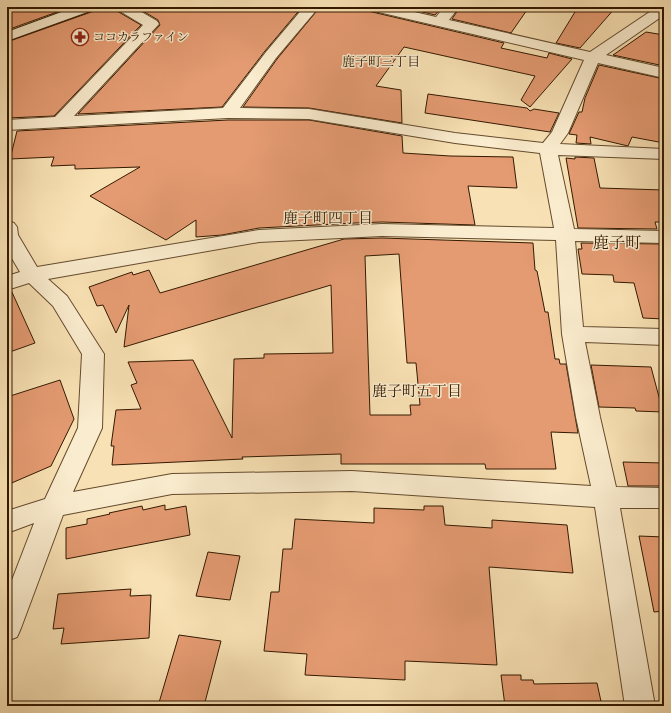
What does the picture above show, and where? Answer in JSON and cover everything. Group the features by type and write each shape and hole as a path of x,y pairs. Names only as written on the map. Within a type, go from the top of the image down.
{"street":[{"path":"7,36 88,7"},
{"path":"60,122 152,24 122,7"},
{"path":"228,113 271,55 312,7"},
{"path":"374,7 664,73"},
{"path":"439,22 452,7"},
{"path":"640,706 606,497 588,418 573,334 565,234 548,150 560,133 593,58 664,9"},
{"path":"7,125 228,113 309,114 455,138 548,150 664,154"},
{"path":"7,228 8,235 32,275 60,301 93,354 90,428 54,506 7,628"},
{"path":"7,283 32,275 259,236 382,230 664,237"},
{"path":"573,334 664,337"},
{"path":"7,522 54,506 172,484 196,483 352,481 606,497 664,498"}],"building":[{"path":"7,7 71,7 7,30"},
{"path":"96,7 115,7 117,11 141,25 54,116 7,118 7,42 94,11"},
{"path":"136,7 302,7 265,51 222,107 78,114 160,25 158,20"},
{"path":"320,7 344,7 368,11 504,43 501,48 547,58 549,53 572,59 530,107 521,100 535,76 404,47 376,86 401,90 402,123 309,108 243,107 277,59"},
{"path":"402,7 442,7 435,15"},
{"path":"460,7 529,7 511,33 452,19"},
{"path":"578,7 616,7 580,48 556,43"},
{"path":"646,32 664,35 664,66 613,55"},
{"path":"599,65 664,79 664,143 632,137 628,146 590,137 591,144 576,143 577,135 569,134 579,112 582,112 585,98"},
{"path":"428,94 527,108 530,111 534,109 559,113 550,132 425,113"},
{"path":"228,120 309,120 402,136 403,153 450,156 513,157 517,188 468,186 475,225 382,222 355,223 259,228 222,235 196,237 196,220 166,240 90,196 140,167 75,169 75,165 51,166 54,157 10,159 17,131"},
{"path":"575,157 594,158 600,188 664,190 664,222 655,222 657,229 578,228 566,158 575,159"},
{"path":"382,238 533,243 535,270 537,271 545,312 548,312 555,359 559,359 560,364 566,364 578,433 551,432 556,469 486,469 485,464 341,464 341,454 242,457 243,459 112,465 114,446 111,446 116,410 141,409 131,385 137,383 128,362 193,360 232,438 234,359 264,358 264,354 333,353 331,285 124,347 129,305 116,333 103,305 97,306 89,287 132,272 133,275 149,270 160,293 344,239","holes":["399,254 407,363 416,363 420,405 410,405 411,415 370,415 365,256"]},
{"path":"581,243 662,244 664,253 664,319 643,318 634,283 614,282 613,275 582,274 578,249 582,249"},
{"path":"11,290 35,343 7,353 7,291"},
{"path":"591,365 651,367 663,412 636,411 635,408 599,407"},
{"path":"60,380 74,419 51,466 7,485 7,397"},
{"path":"623,462 664,463 664,486 628,486"},
{"path":"165,505 165,510 186,506 190,535 66,559 66,528 87,524 87,519 110,514 109,513 142,506 143,510"},
{"path":"424,506 443,506 445,525 492,528 492,520 567,525 573,573 489,567 497,665 405,661 405,680 305,675 307,654 264,651 271,592 279,592 283,549 292,549 295,519 374,523 374,508 424,510"},
{"path":"639,536 664,537 664,611 654,612"},
{"path":"208,552 240,556 230,600 196,596"},
{"path":"131,589 130,596 151,595 149,638 61,644 64,628 53,629 58,594"},
{"path":"179,635 221,641 204,706 158,706"},
{"path":"501,675 521,675 521,680 533,680 534,684 597,683 602,706 505,706"}],"place":[{"name":"ココカラファイン","path":"80,37"}],"district":[{"name":"鹿子町三丁目","path":"381,62"},
{"name":"鹿子町四丁目","path":"328,218"},
{"name":"鹿子町","path":"617,243"},
{"name":"鹿子町五丁目","path":"417,391"}]}
